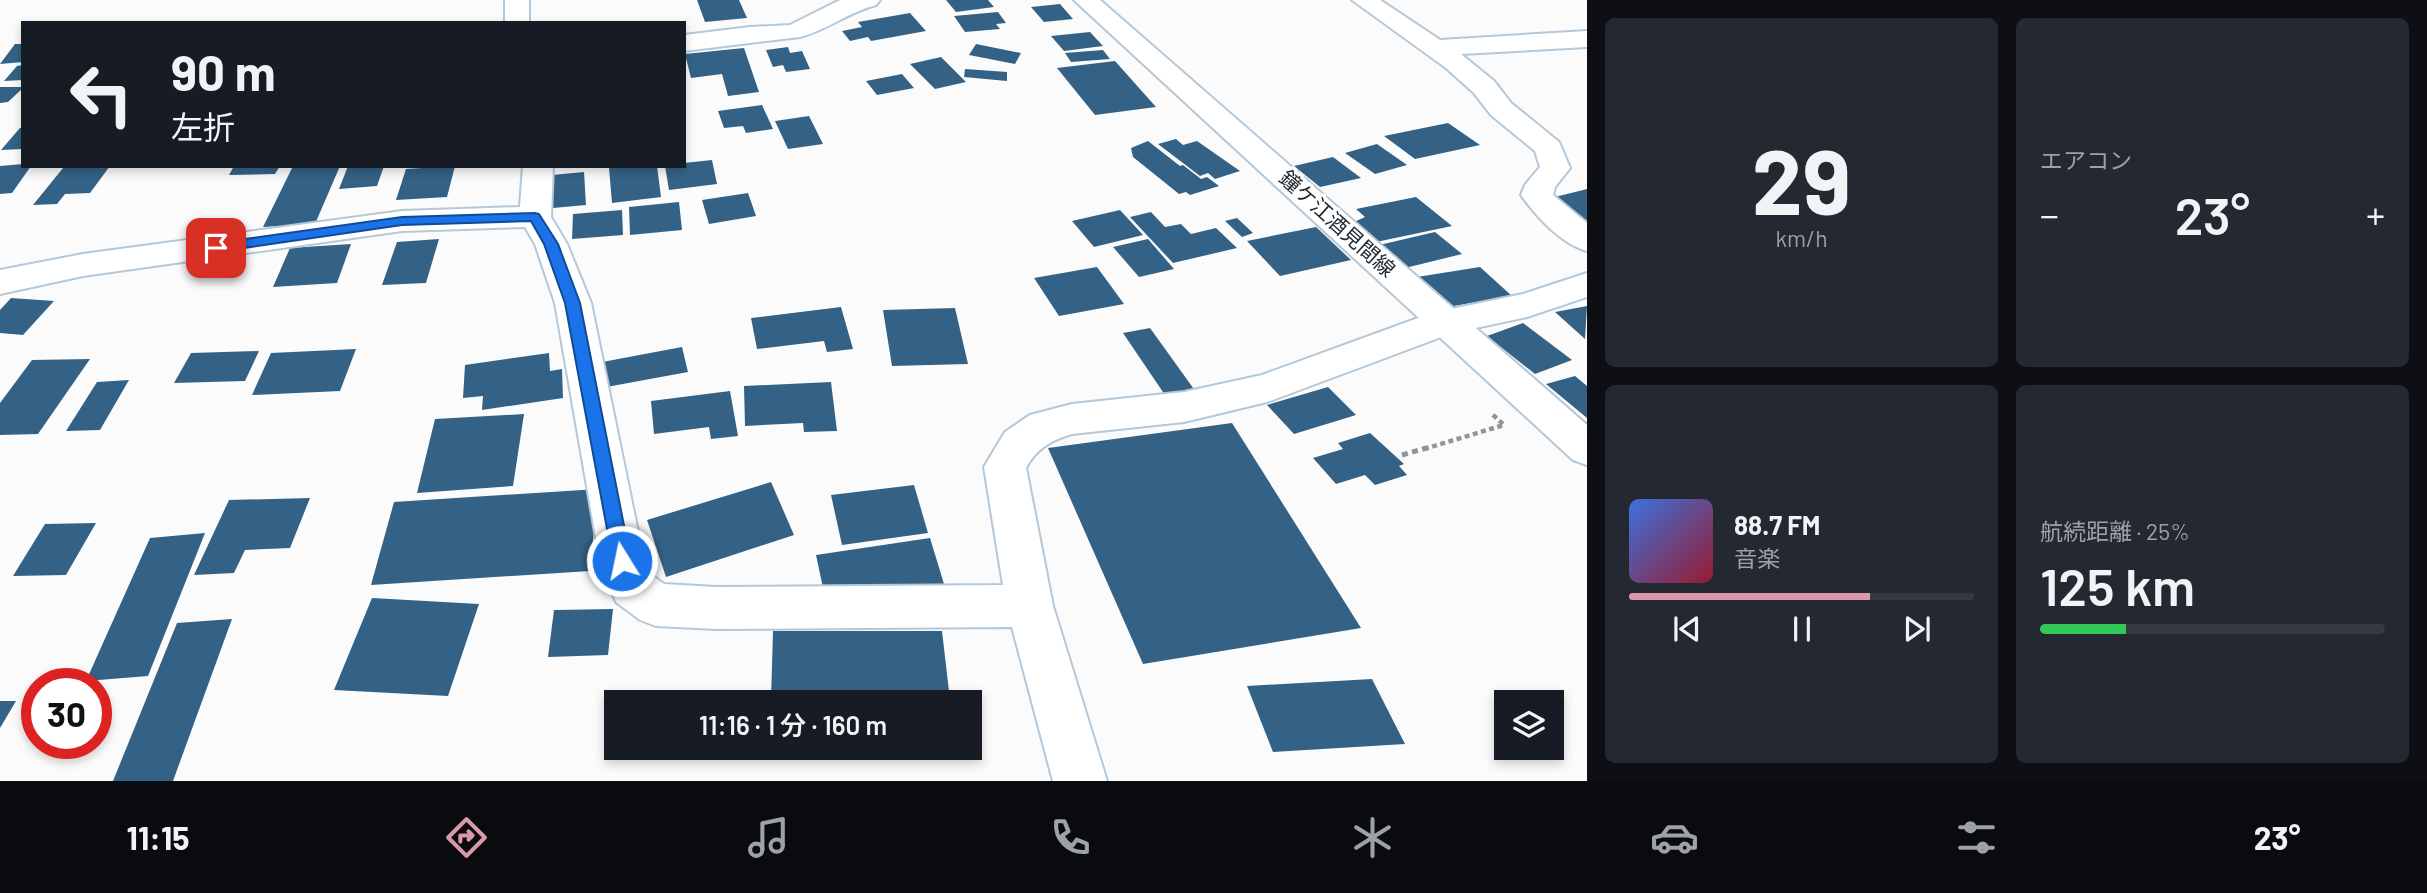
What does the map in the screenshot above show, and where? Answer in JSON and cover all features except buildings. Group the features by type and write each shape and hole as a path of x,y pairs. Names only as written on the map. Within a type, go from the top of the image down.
{"street":[{"path":"517,0 517,21"},
{"path":"686,43 750,34 791,32 849,5 868,0"},
{"name":"鐘ケ江酒見間線","path":"1086,0 1587,449"},
{"path":"1364,0 1438,48 1484,87 1502,109 1549,148 1555,168 1540,185 1537,195 1544,205 1587,240"},
{"path":"1438,48 1587,39"},
{"path":"538,168 535,217 551,244 573,303 622,561 632,587 656,605 692,607 1030,606"},
{"path":"0,282 83,265 402,221 535,217"},
{"path":"1080,781 1030,606 1005,467 1019,443 1044,426 1072,419 1184,407 1268,388 1445,322 1527,305 1587,285"}],"path":[{"path":"1402,455 1504,425 1485,407"}],"route":[{"path":"216,248 402,221 535,217 551,244 573,303 622,561"}]}
